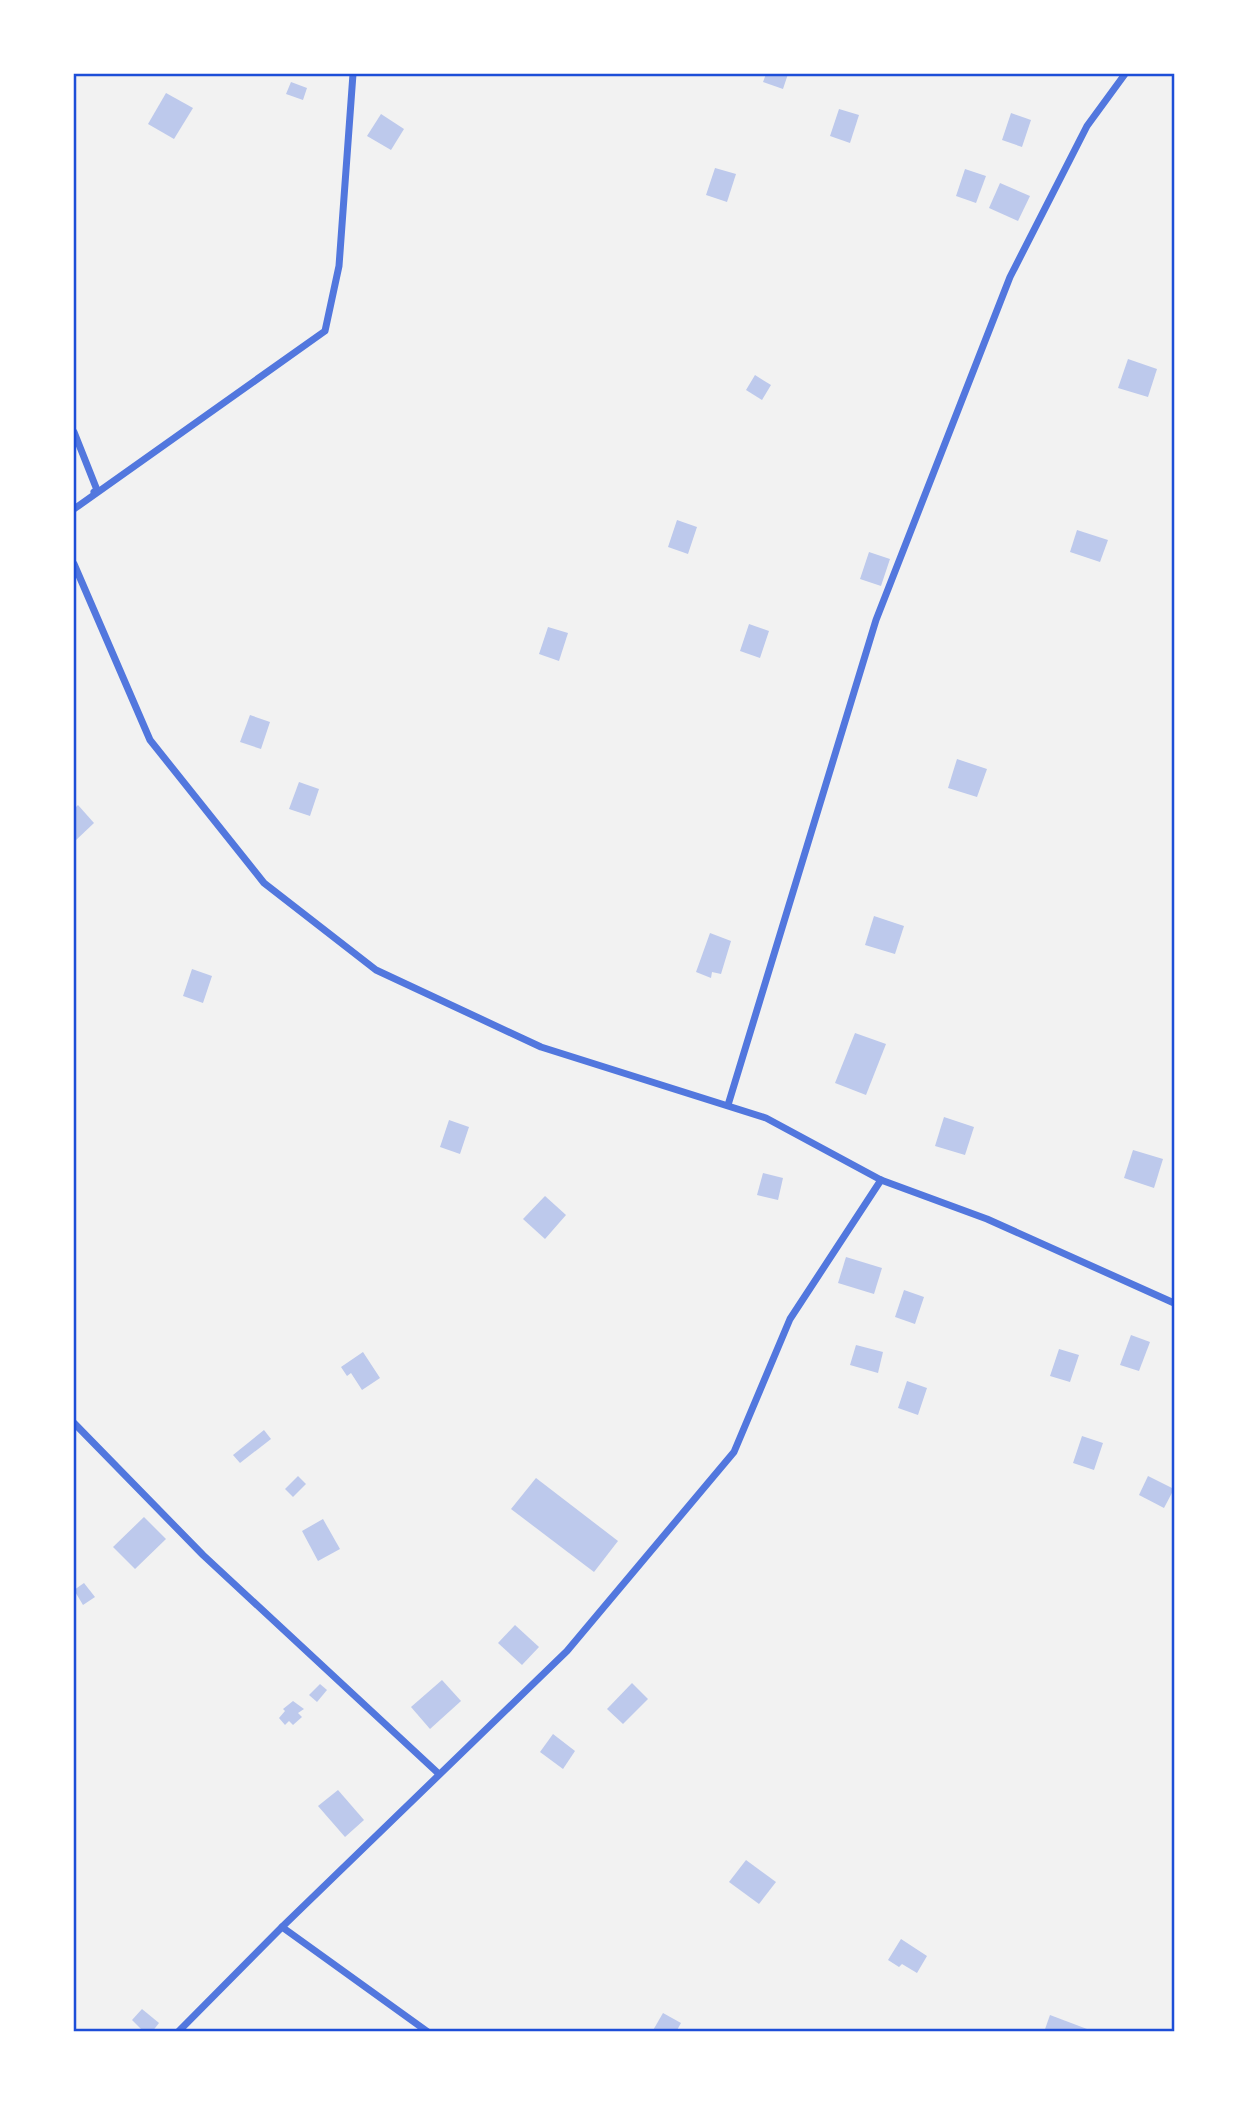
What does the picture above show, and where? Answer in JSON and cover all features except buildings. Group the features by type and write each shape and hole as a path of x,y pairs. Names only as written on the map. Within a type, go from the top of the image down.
{"street":[{"path":"76,508 325,331 339,266 354,74"},
{"path":"728,1105 880,607 1010,277 1087,126 1125,74"},
{"path":"74,432 97,490 76,508"},
{"path":"74,564 150,740 264,883 376,970 541,1047 766,1118 881,1180 986,1219 1174,1303"},
{"path":"178,2032 282,1927 567,1651 734,1452 790,1319 881,1180"},
{"path":"74,1423 203,1555 439,1774"},
{"path":"282,1927 428,2032"}]}
